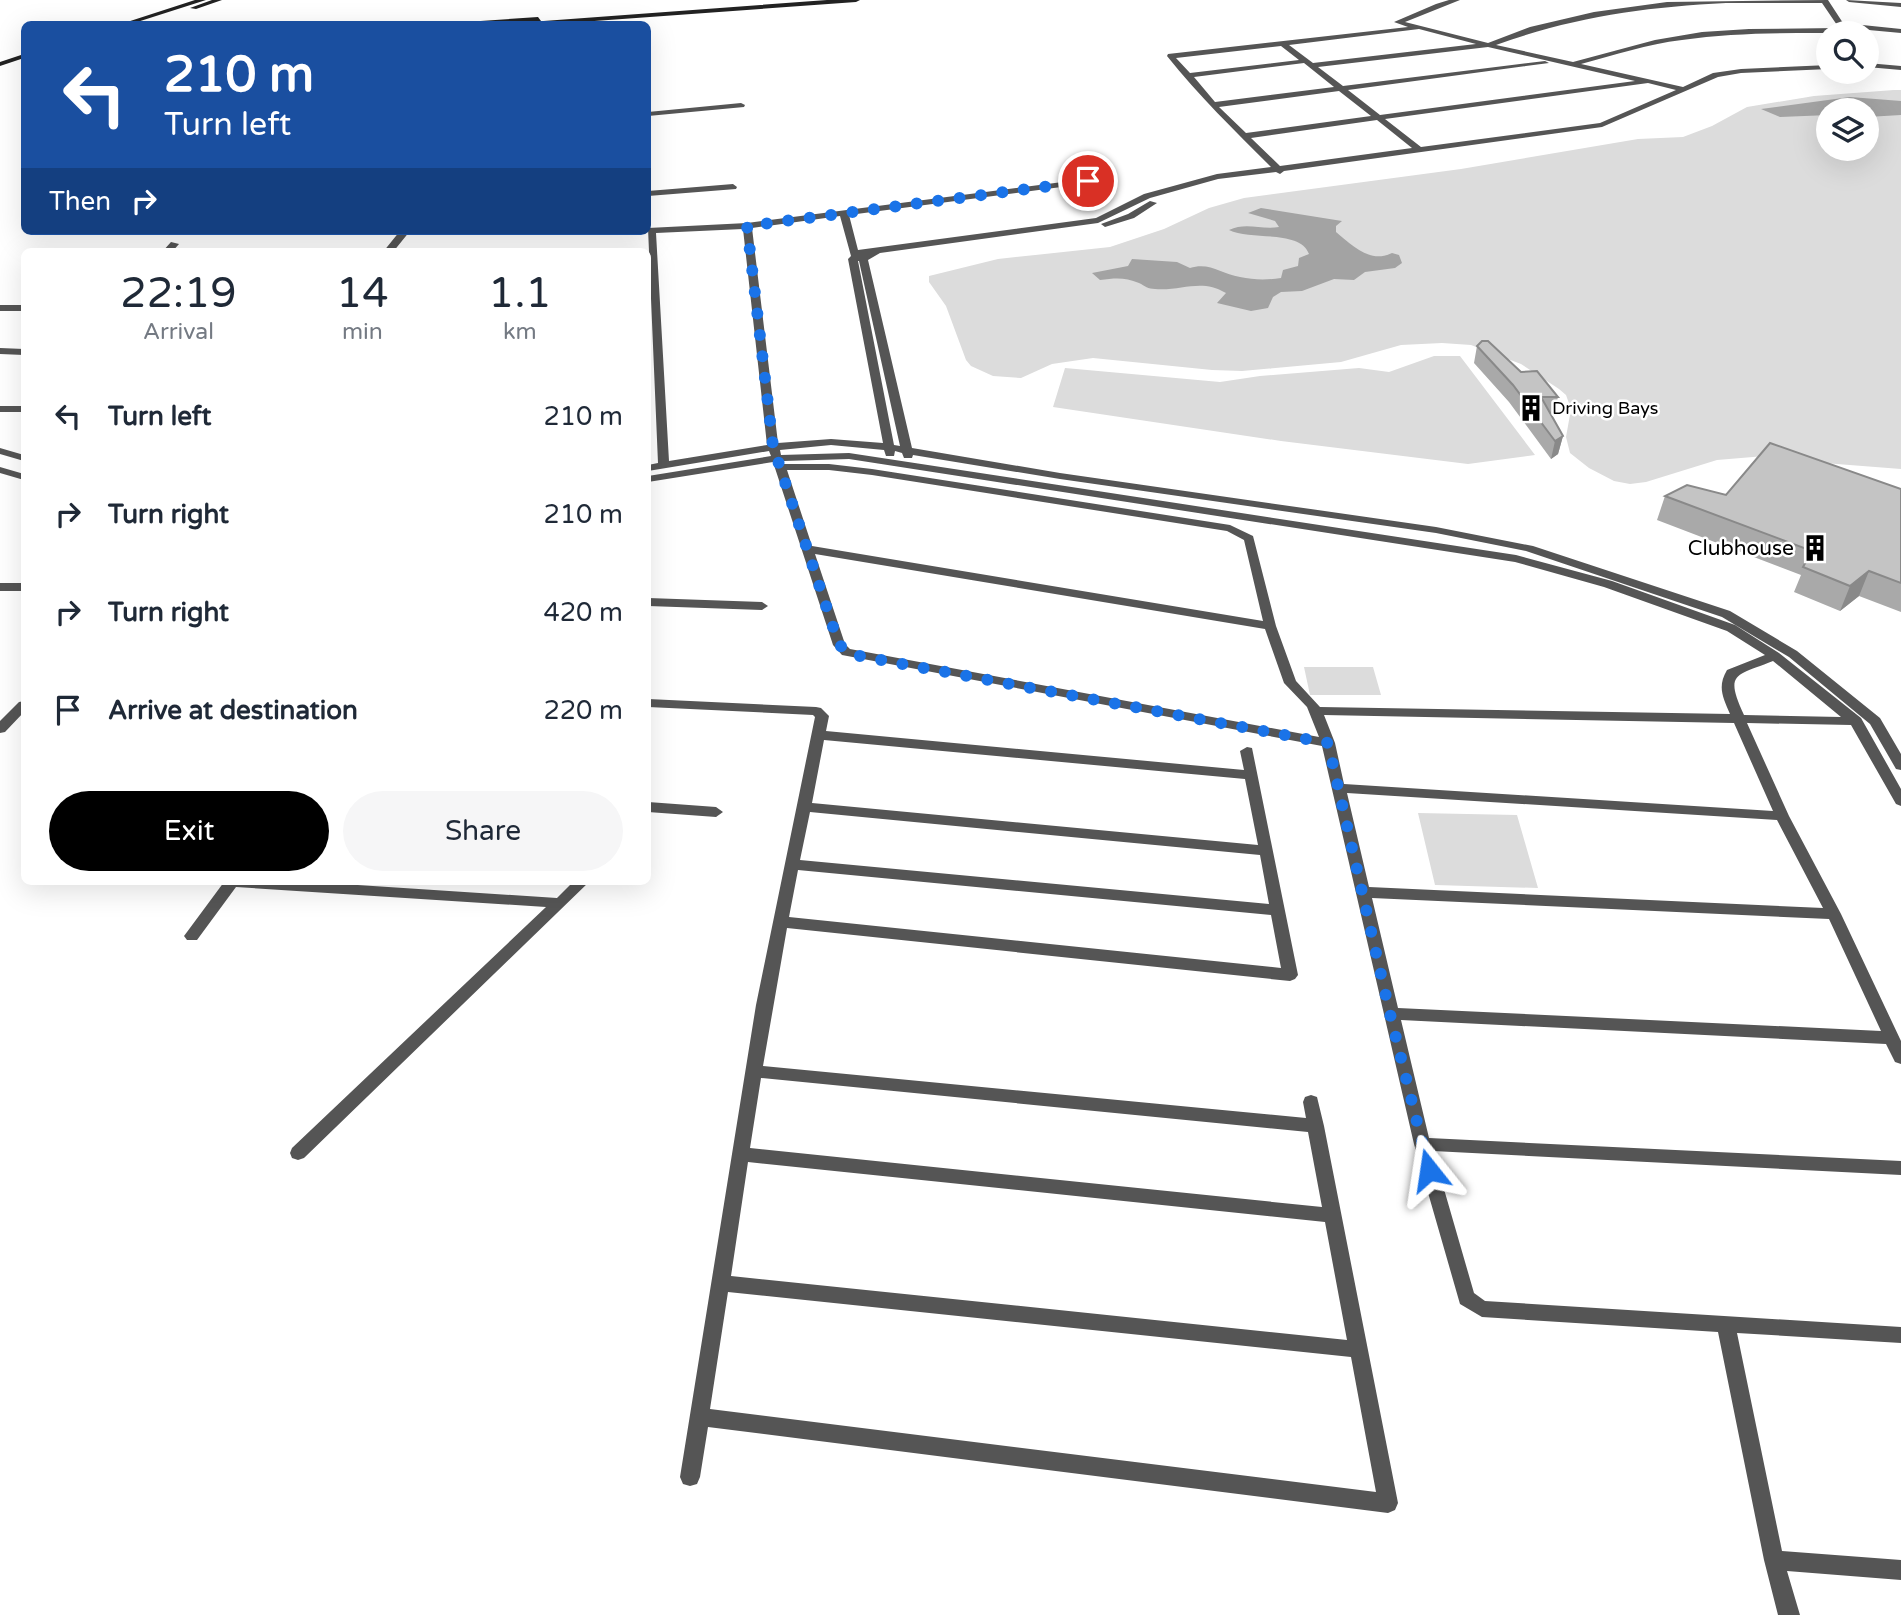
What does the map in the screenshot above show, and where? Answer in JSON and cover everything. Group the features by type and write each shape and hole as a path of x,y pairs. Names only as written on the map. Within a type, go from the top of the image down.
{"street":[{"path":"135,21 202,0"},
{"path":"152,21 219,0"},
{"path":"507,21 792,0"},
{"path":"571,21 856,0"},
{"path":"1457,0 1436,2 1398,20 1416,28 1488,46 1686,90"},
{"path":"1849,0 1899,2"},
{"path":"1186,76 1488,46 1497,40 1533,29 1594,14 1667,4 1824,1 1838,21"},
{"path":"1279,170 1213,106 1171,56 1416,28"},
{"path":"1574,64 1654,42 1710,33 1816,29"},
{"path":"1879,30 1901,31"},
{"path":"1281,43 1422,152"},
{"path":"0,70 21,60"},
{"path":"1213,106 1555,61"},
{"path":"1879,68 1901,70"},
{"path":"891,462 853,259 861,255 1098,226 1130,216 1186,188 1279,170 1617,127 1686,90 1735,77 1816,69"},
{"path":"1244,136 1649,81"},
{"path":"651,114 741,105"},
{"path":"651,231 655,228 747,226 1114,177"},
{"path":"651,194 733,187"},
{"path":"849,212 908,450 909,465"},
{"path":"747,226 776,457 839,645 854,655 1328,743"},
{"path":"651,263 664,465"},
{"path":"0,308 21,309"},
{"path":"0,351 21,352"},
{"path":"0,409 21,409"},
{"path":"651,478 776,457 831,442 888,447 1060,476 1436,530 1529,548 1726,614 1793,654 1875,722 1901,766"},
{"path":"0,452 21,457"},
{"path":"651,467 776,457 849,456 1516,559 1608,584 1717,622 1775,656 1856,721 1901,800"},
{"path":"776,457 1230,528 1250,538 1269,626 1290,683 1316,711 1328,743 1422,1144 1466,1298 1474,1305 1482,1309 1901,1335"},
{"path":"0,470 21,476"},
{"path":"1305,527 1307,512"},
{"path":"807,549 1269,626"},
{"path":"0,587 21,587"},
{"path":"651,602 762,606"},
{"path":"1775,656 1732,673 1727,682 1727,692 1782,816 1834,914 1901,1058"},
{"path":"651,703 816,711 822,716 754,1071 690,1477"},
{"path":"0,729 21,708"},
{"path":"1316,711 1875,722"},
{"path":"820,735 1252,775"},
{"path":"781,922 1290,975 1247,751"},
{"path":"1338,788 1782,816"},
{"path":"805,807 1266,851"},
{"path":"654,808 716,812"},
{"path":"793,864 1277,909"},
{"path":"192,936 229,885"},
{"path":"320,885 409,888 559,903"},
{"path":"298,1153 579,885"},
{"path":"1363,892 1834,914"},
{"path":"1390,1014 1891,1038"},
{"path":"754,1071 1316,1126"},
{"path":"700,1417 1388,1503 1311,1102"},
{"path":"1422,1144 1901,1168"},
{"path":"741,1154 1332,1215"},
{"path":"721,1283 1358,1349"},
{"path":"1726,1326 1774,1560 1789,1615"},
{"path":"1774,1560 1901,1570"}],"shaded area":[{"path":"1901,90 1901,469 1824,463 1777,455 1717,460 1646,482 1630,484 1614,481 1589,468 1570,453 1566,437 1571,409 1566,395 1521,364 1471,345 1401,345 1341,362 1242,371 1093,358 1052,364 1021,378 993,376 971,366 966,360 946,306 929,282 929,276 998,259 1110,247 1164,229 1209,208 1244,198 1461,169 1638,139 1683,137 1712,126 1747,107 1814,96"},
{"path":"1879,99 1901,101 1901,115 1879,116"},
{"path":"1816,102 1816,116 1780,117 1761,109"},
{"path":"1261,208 1342,221 1336,226 1336,232 1362,252 1376,256 1392,253 1399,255 1402,263 1395,268 1365,272 1354,280 1334,279 1302,291 1281,292 1273,297 1268,308 1251,311 1217,303 1226,293 1208,286 1153,289 1124,279 1100,280 1092,273 1128,266 1132,259 1177,262 1190,268 1210,267 1250,279 1281,278 1283,270 1298,266 1299,258 1309,254 1304,246 1285,238 1249,235 1229,230 1241,227 1279,227 1275,221 1248,213"},
{"path":"1434,356 1460,356 1535,455 1468,464 1281,441 1053,407 1065,368 1220,382 1359,368 1389,372"},
{"path":"1304,667 1373,667 1381,695 1310,695"},
{"path":"1418,813 1517,815 1538,888 1435,885"}],"building":[{"path":"1482,341 1488,341 1521,372 1537,371 1558,397 1541,397 1563,436 1555,441 1513,385 1477,346"},
{"name":"Clubhouse","path":"1770,443 1901,489 1901,583 1869,571 1850,586 1803,567 1812,551 1665,496 1687,485 1726,495"}],"place":[{"name":"Driving Bays","path":"1531,408"},
{"name":"Clubhouse","path":"1815,548"}],"route":[{"path":"1088,181 747,226 773,446 839,645 854,655 1328,743 1429,1170"}]}
